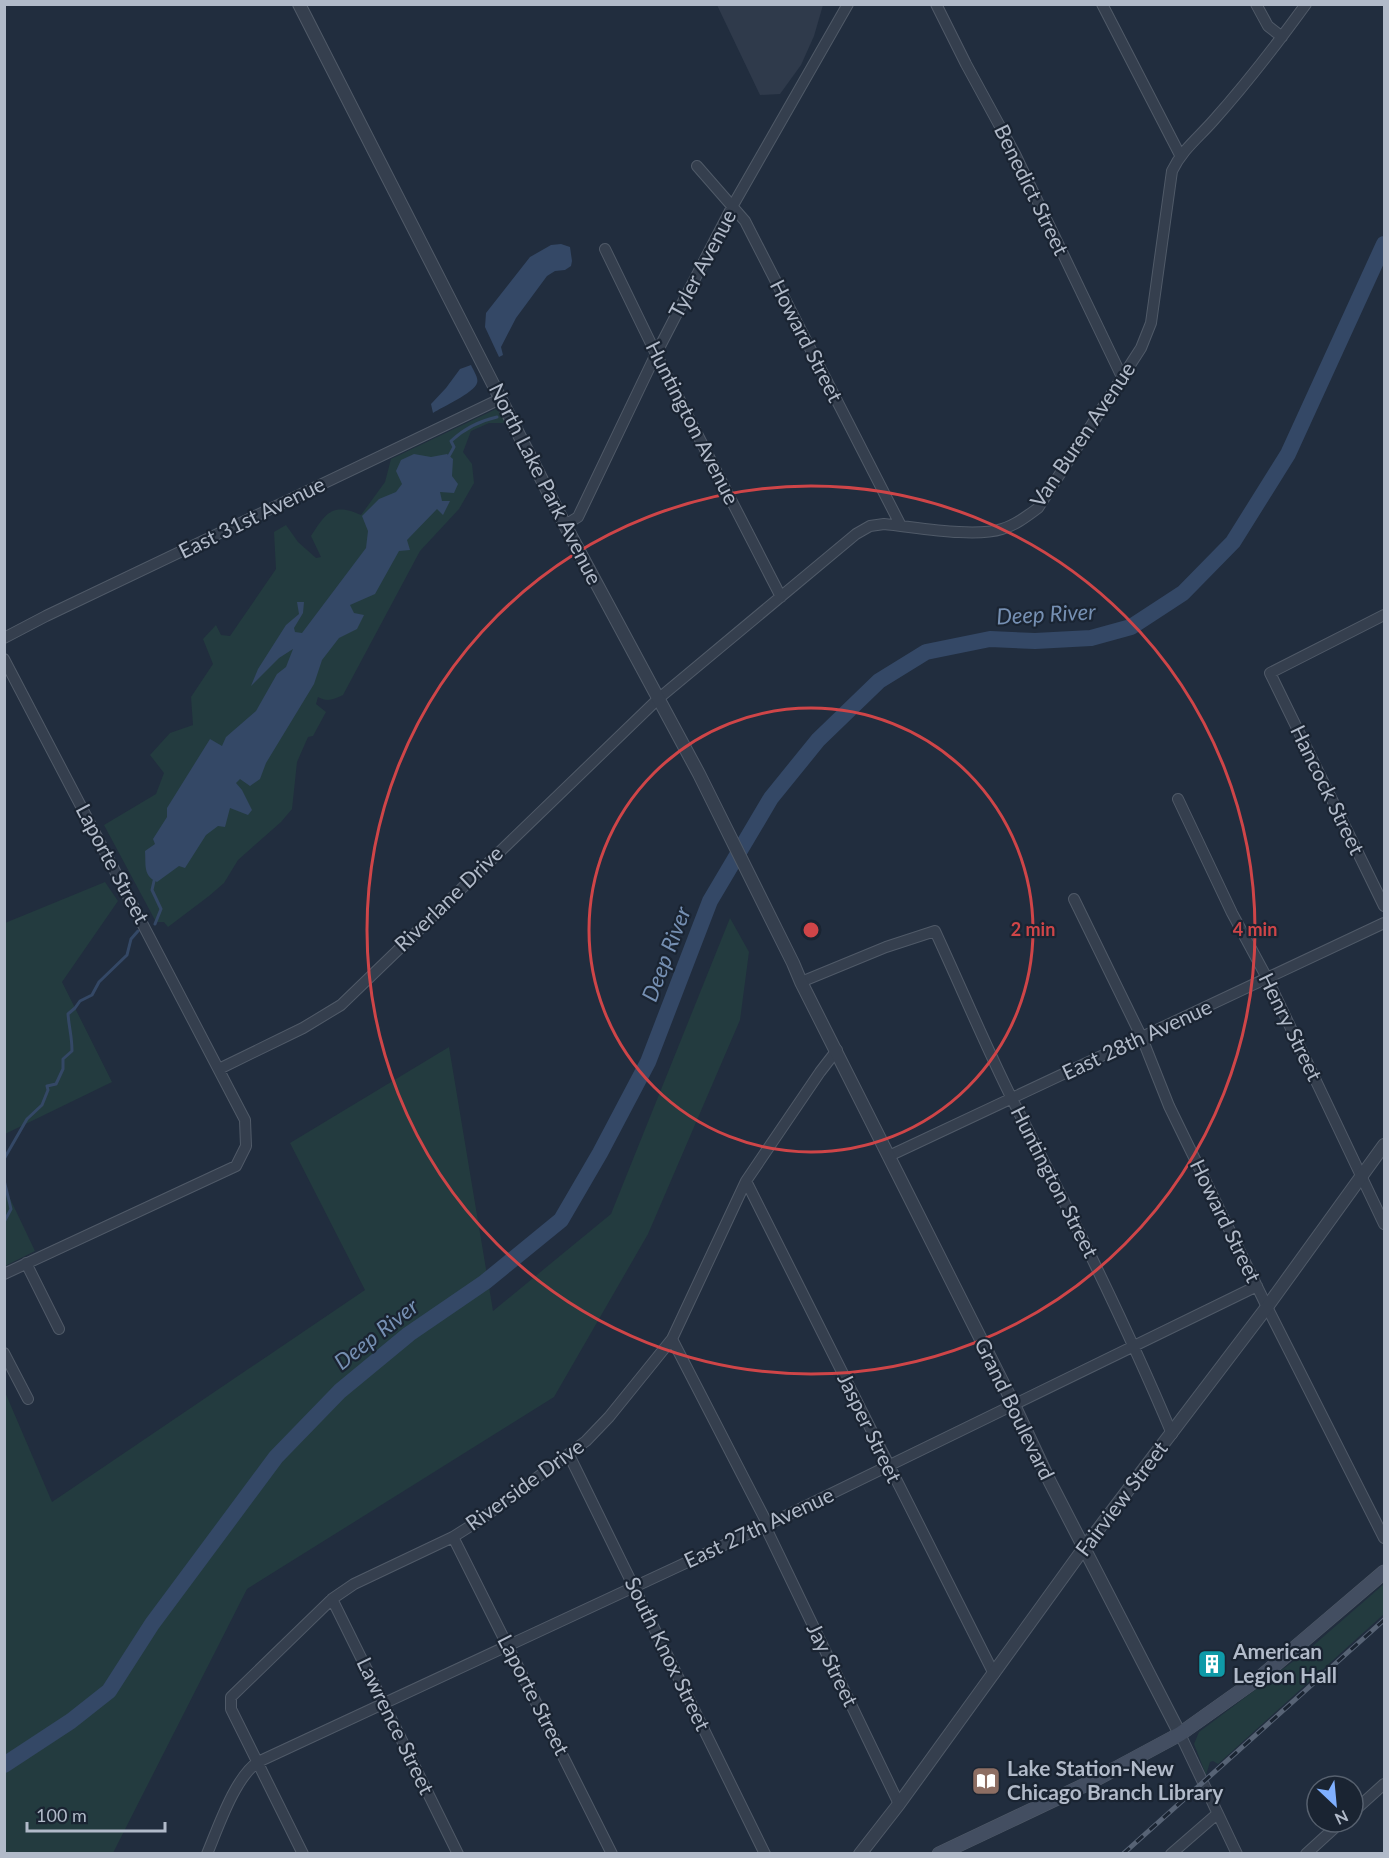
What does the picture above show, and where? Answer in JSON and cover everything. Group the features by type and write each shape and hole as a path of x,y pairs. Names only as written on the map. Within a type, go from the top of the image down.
{"main road":[{"path":"939,1854 1088,1784 1180,1734 1263,1675 1384,1572"}],"street":[{"name":"North Lake Park Avenue","path":"299,4 565,525 699,774 793,963"},
{"name":"Tyler Avenue","path":"565,525 578,517 656,354 732,207 848,4"},
{"name":"Benedict Street","path":"936,4 1015,154 1122,377"},
{"path":"1102,4 1180,155"},
{"path":"1256,4 1268,26 1282,36"},
{"name":"Van Buren Avenue","path":"658,699 856,534 870,526 901,526 979,533 1002,529 1021,521 1038,508 1141,348 1151,323 1172,171 1180,155 1214,121 1306,4"},
{"name":"Howard Street","path":"697,166 745,221 901,526"},
{"name":"Huntington Avenue","path":"605,249 656,354 782,597"},
{"name":"East 31st Avenue","path":"4,638 500,399"},
{"name":"Hancock Street","path":"1384,615 1270,673 1384,906"},
{"name":"Laporte Street","path":"4,659 245,1120 246,1146 236,1166 27,1263"},
{"name":"Riverlane Drive","path":"219,1070 303,1028 341,1005 658,699"},
{"name":"Henry Street","path":"1178,799 1232,913 1267,978 1384,1224"},
{"name":"Howard Street","path":"1074,899 1142,1038 1169,1106 1267,1307 1384,1538"},
{"name":"East 28th Avenue","path":"889,1156 1384,922"},
{"name":"Huntington Street","path":"801,982 886,947 934,931 1012,1099 1046,1162 1135,1347 1172,1434"},
{"name":"Grand Boulevard","path":"793,963 1050,1482 1180,1734 1237,1854"},
{"name":"Riverside Drive","path":"303,1854 231,1709 231,1697 332,1599 354,1584 453,1537 516,1496 570,1455 609,1417 672,1339 746,1181 837,1050"},
{"name":"Fairview Street","path":"860,1854 899,1804 1084,1548 1267,1307 1384,1145"},
{"name":"Jasper Street","path":"746,1181 994,1674"},
{"path":"4,1274 27,1263 59,1329"},
{"name":"East 27th Avenue","path":"258,1762 766,1526 1257,1286"},
{"name":"Jay Street","path":"672,1339 766,1526 899,1804"},
{"path":"4,1353 28,1400"},
{"name":"South Knox Street","path":"570,1455 765,1854"},
{"name":"Laporte Street","path":"453,1537 612,1854"},
{"name":"Lawrence Street","path":"332,1599 458,1854"},
{"path":"207,1854 241,1779 249,1768 258,1762"},
{"path":"1365,1801 1384,1784"},
{"path":"1172,1854 1217,1814"},
{"path":"1306,1854 1328,1834"}],"shaded area":[{"path":"717,5 823,5 814,36 801,65 780,94 760,95"}],"green space":[{"path":"496,409 503,413 510,423 489,423 471,431 463,452 472,464 474,483 459,509 420,551 343,695 330,700 318,697 316,704 326,712 313,736 308,737 297,762 292,809 281,822 238,860 224,883 209,896 168,927 164,922 156,922 104,825 156,794 164,773 150,755 170,733 193,725 191,697 213,664 203,639 216,625 221,635 230,636 276,569 274,532 286,525 298,542 316,558 321,557 311,536 321,521 336,510 351,511 361,515 385,482 391,459"},
{"path":"105,882 118,901 62,982 112,1082 5,1134 5,923"},
{"path":"730,918 749,952 740,1020 648,1234 554,1397 247,1589 113,1853 5,1853 5,1392 52,1502 365,1290 290,1143 449,1047 493,1311 611,1214"},
{"path":"5,1188 35,1251 4,1266"},
{"path":"1384,1584 1384,1614 1218,1764 1210,1762 1206,1775 1194,1744 1199,1732 1307,1651"}],"water":[{"path":"561,244 570,247 571,266 547,276 516,318 501,347 503,355 499,357 485,327 486,313 530,257 551,245"},
{"path":"471,365 477,379 475,387 433,413 431,404 460,369"},
{"path":"414,454 431,457 447,454 453,459 452,476 458,484 454,493 440,492 442,501 450,501 443,515 437,509 407,540 410,550 399,551 375,594 350,605 354,613 364,615 357,629 339,638 322,660 314,684 266,763 260,779 250,786 240,779 236,783 252,810 248,815 230,808 225,827 218,826 206,835 185,868 179,866 157,882 153,880 146,870 145,851 155,844 153,839 167,817 167,808 210,739 222,746 226,737 256,711 277,674 286,667 293,649 279,658 251,686 258,669 286,625 299,614 297,602 304,602 303,613 294,628 295,632 302,633 366,548 368,531 362,516 379,499 396,492 402,484 396,471 401,460"}],"waterway":[{"name":"Deep River","path":"4,1765 71,1721 109,1691 152,1624 276,1457 340,1391 409,1334 485,1282 561,1220 600,1153 648,1062 710,901 771,798 818,740 879,681 926,652 990,639 1035,641 1091,638 1131,627 1183,593 1233,542 1288,454 1384,244"},
{"path":"449,456 454,447 451,441 456,436 473,426 497,417"},
{"path":"154,881 152,890 161,909 155,924"},
{"path":"4,1159 27,1119 42,1105 48,1090 47,1086 56,1084 63,1069 63,1059 72,1051 68,1014 80,1001 92,995 99,982 127,955 131,939 138,931"},
{"path":"4,1180 11,1209 4,1222"}],"railway":[{"path":"1123,1854 1384,1620"}],"place":[{"name":"American Legion Hall","path":"1212,1664"},
{"name":"Lake Station-New Chicago Branch Library","path":"986,1781"}]}
